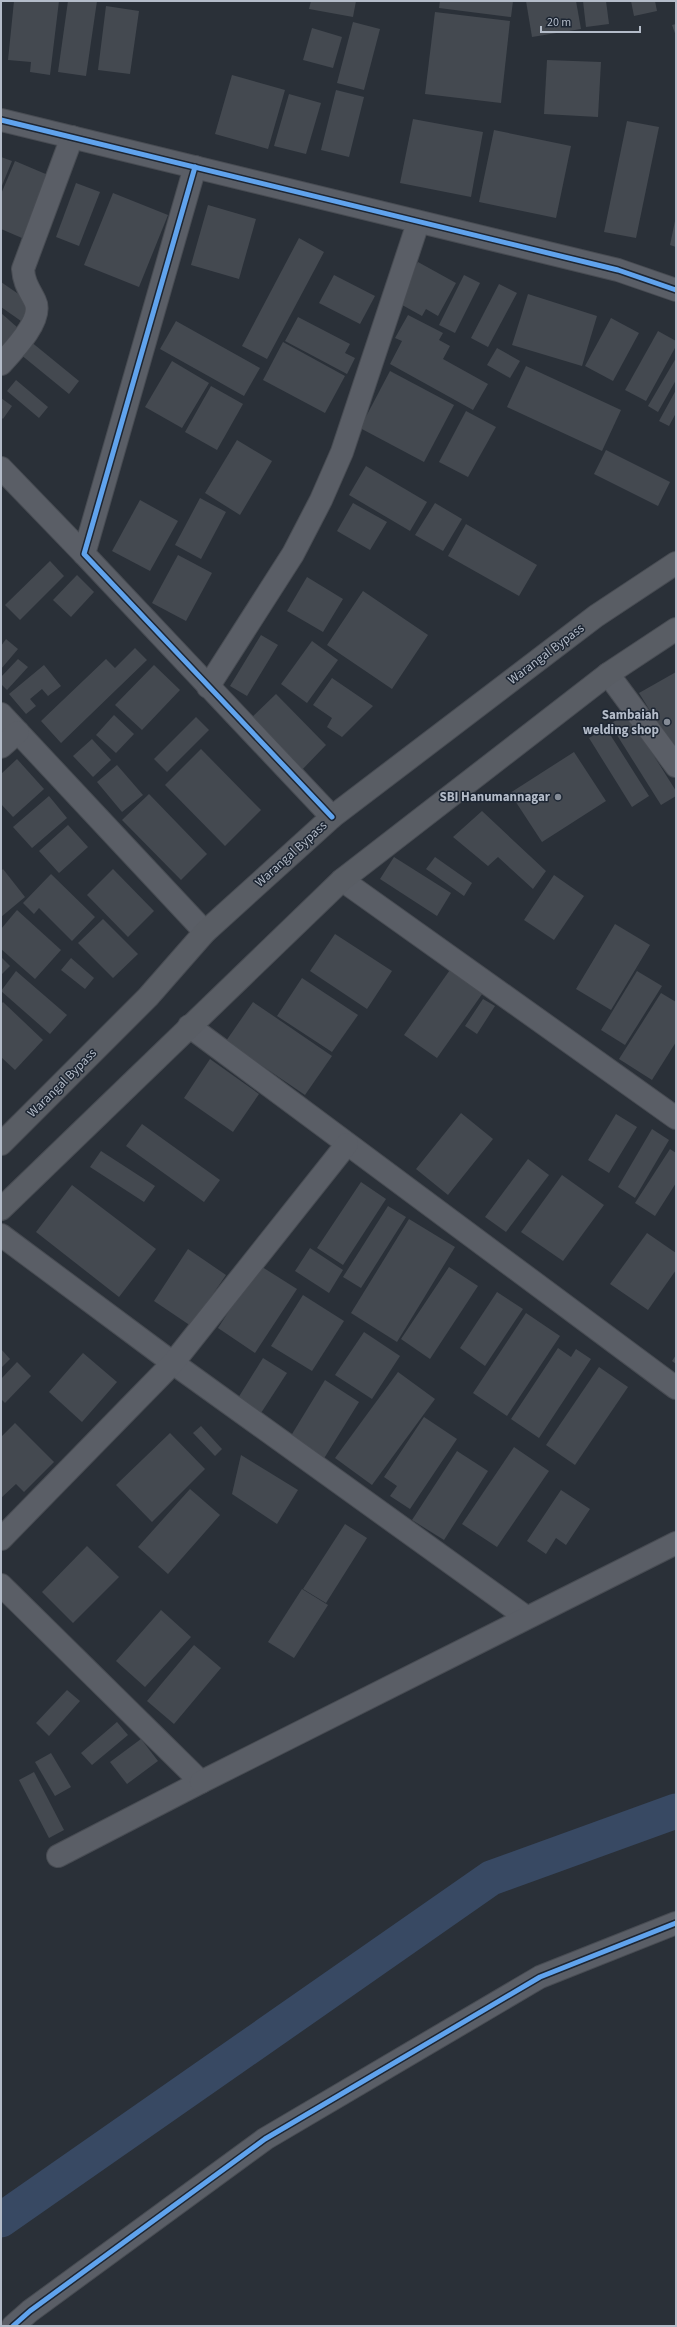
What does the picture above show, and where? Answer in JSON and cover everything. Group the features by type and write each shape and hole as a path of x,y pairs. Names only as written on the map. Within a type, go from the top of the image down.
{"main road":[{"name":"Warangal Bypass","path":"1,1144 148,997 205,932 332,818 596,616 676,563"},
{"path":"1,1209 342,880 608,674 676,629"}],"street":[{"path":"1,120 418,223 618,270 676,290"},
{"path":"1,364 33,322 37,310 35,301 24,281 23,269 72,137"},
{"path":"84,554 195,167"},
{"path":"208,687 293,554 321,500 342,452 418,223"},
{"path":"1,468 84,554 332,818"},
{"path":"608,674 676,766"},
{"path":"1,714 205,932"},
{"path":"1,748 18,732"},
{"path":"342,880 676,1118"},
{"path":"189,1026 676,1388"},
{"path":"1,1539 173,1363 347,1144"},
{"path":"1,1235 173,1363 526,1617"},
{"path":"58,1856 526,1617 676,1543"},
{"path":"1,1584 201,1782"},
{"path":"13,2326 30,2311 265,2139 540,1978 676,1923"}],"building":[{"path":"14,1 59,1 50,75 30,72 31,62 8,60"},
{"path":"68,1 97,1 86,76 58,72"},
{"path":"311,1 356,1 353,17 309,9"},
{"path":"440,1 513,1 511,17 439,8"},
{"path":"526,1 576,1 581,29 532,37"},
{"path":"583,1 606,1 609,24 586,27"},
{"path":"631,1 655,1 657,11 634,16"},
{"path":"106,6 139,11 130,74 98,70"},
{"path":"435,12 510,21 501,103 425,94"},
{"path":"353,22 380,29 364,90 337,83"},
{"path":"676,24 676,36 672,25"},
{"path":"312,28 342,37 333,68 303,60"},
{"path":"547,60 601,62 598,117 544,114"},
{"path":"232,75 285,90 268,149 215,134"},
{"path":"336,90 364,97 349,157 321,150"},
{"path":"289,94 321,103 306,154 274,146"},
{"path":"413,119 483,132 471,197 400,183"},
{"path":"627,121 659,127 636,238 604,232"},
{"path":"494,130 571,146 556,218 479,202"},
{"path":"1,157 12,161 1,188"},
{"path":"15,161 48,175 22,238 1,229 1,194"},
{"path":"76,183 100,192 79,246 56,237"},
{"path":"113,193 168,215 139,287 84,265"},
{"path":"208,205 256,219 239,279 191,265"},
{"path":"676,221 676,247 670,245"},
{"path":"299,238 324,252 267,359 242,346"},
{"path":"418,262 456,283 438,316 426,309 422,316 395,301"},
{"path":"334,275 375,296 360,324 319,303"},
{"path":"464,275 480,283 455,333 439,325"},
{"path":"1,282 33,304 21,321 1,307"},
{"path":"499,284 517,293 488,347 471,338"},
{"path":"528,294 597,316 582,366 512,345"},
{"path":"1,313 18,328 1,348"},
{"path":"408,315 443,333 439,340 450,346 443,359 488,384 473,410 390,364 402,341 395,338"},
{"path":"298,317 350,344 345,353 355,358 347,374 285,341"},
{"path":"611,318 639,333 613,381 585,366"},
{"path":"176,321 260,368 244,396 160,349"},
{"path":"658,331 676,341 676,346 646,401 625,390"},
{"path":"30,341 79,381 69,394 20,354"},
{"path":"283,342 345,376 325,413 263,380"},
{"path":"497,348 520,361 510,378 487,365"},
{"path":"676,358 676,380 658,412 648,406"},
{"path":"172,361 209,383 182,428 145,407"},
{"path":"526,366 621,410 602,451 507,407"},
{"path":"390,371 454,405 424,462 360,428"},
{"path":"16,380 48,407 39,418 7,391"},
{"path":"211,386 243,404 217,450 185,432"},
{"path":"676,390 676,413 669,426 659,421"},
{"path":"1,398 12,406 3,419 1,417"},
{"path":"466,411 496,427 468,477 439,462"},
{"path":"237,440 272,461 240,515 205,493"},
{"path":"606,450 670,482 658,506 594,474"},
{"path":"366,466 427,502 410,531 349,495"},
{"path":"200,498 226,512 201,559 175,545"},
{"path":"140,500 178,521 150,571 112,551"},
{"path":"353,503 387,522 370,550 337,531"},
{"path":"435,503 462,519 443,551 415,535"},
{"path":"466,524 537,565 519,596 448,556"},
{"path":"178,555 212,573 186,621 152,603"},
{"path":"50,561 64,576 20,620 5,605"},
{"path":"77,575 94,592 71,617 53,600"},
{"path":"307,577 343,599 323,632 287,611"},
{"path":"363,591 428,635 392,689 327,645"},
{"path":"261,635 278,645 247,696 230,686"},
{"path":"6,639 18,649 1,669 1,646"},
{"path":"312,641 338,660 307,703 281,684"},
{"path":"135,648 147,660 61,743 41,721 106,659 115,668"},
{"path":"18,659 28,667 7,690 1,684 1,677"},
{"path":"44,665 61,686 48,696 42,689 30,699 36,706 26,714 9,694"},
{"path":"154,665 180,690 142,730 115,705"},
{"name":"Sambaiah welding shop","path":"676,672 676,752 639,693"},
{"path":"332,678 373,706 342,737 327,727 332,718 313,705"},
{"path":"276,694 326,745 298,774 247,722"},
{"path":"627,713 676,791 676,796 661,805 610,724"},
{"path":"114,715 134,734 116,753 96,735"},
{"path":"196,717 209,730 167,772 154,759"},
{"path":"606,728 649,796 632,807 589,738"},
{"path":"92,739 111,760 93,777 73,756"},
{"path":"201,749 261,810 225,846 165,785"},
{"name":"SBI Hanumannagar","path":"574,752 606,801 542,842 510,793"},
{"path":"17,759 44,789 13,817 1,804 1,774"},
{"path":"117,765 143,795 122,812 97,782"},
{"path":"149,794 207,854 181,880 122,820"},
{"path":"49,796 67,818 32,848 13,827"},
{"path":"482,811 546,871 533,889 498,857 488,866 453,837"},
{"path":"68,825 88,847 59,873 39,851"},
{"path":"394,857 451,893 437,916 380,879"},
{"path":"435,857 472,883 464,896 426,869"},
{"path":"3,869 25,897 1,917 1,871"},
{"path":"113,869 154,911 128,937 87,895"},
{"path":"51,874 95,917 72,941 39,908 34,914 23,903"},
{"path":"554,875 584,896 554,940 524,920"},
{"path":"17,910 61,950 35,979 1,949 1,929"},
{"path":"103,919 138,954 113,978 78,943"},
{"path":"615,924 650,945 611,1010 576,989"},
{"path":"335,934 392,971 367,1009 310,971"},
{"path":"1,957 10,966 1,975"},
{"path":"71,958 94,978 85,989 61,970"},
{"path":"452,967 485,990 437,1058 404,1035"},
{"path":"16,971 67,1015 50,1034 1,991"},
{"path":"637,971 662,986 625,1045 601,1030"},
{"path":"302,978 358,1015 332,1052 277,1016"},
{"path":"661,993 676,1002 676,1042 652,1080 619,1059"},
{"path":"483,999 495,1006 477,1034 465,1026"},
{"path":"3,1002 43,1040 15,1070 1,1057 1,1004"},
{"path":"253,1002 332,1056 305,1095 226,1041"},
{"path":"210,1059 259,1094 233,1132 184,1098"},
{"path":"461,1113 493,1139 448,1195 416,1169"},
{"path":"616,1114 637,1127 609,1173 588,1160"},
{"path":"142,1124 220,1180 204,1202 126,1146"},
{"path":"652,1129 669,1140 635,1198 618,1187"},
{"path":"670,1149 676,1153 676,1183 655,1216 635,1203"},
{"path":"101,1151 155,1186 144,1202 90,1167"},
{"path":"528,1159 549,1175 506,1232 485,1217"},
{"path":"562,1175 604,1205 563,1261 521,1232"},
{"path":"361,1182 386,1199 343,1265 317,1248"},
{"path":"72,1185 156,1249 119,1297 36,1232"},
{"path":"388,1206 406,1217 361,1288 343,1277"},
{"path":"409,1219 455,1247 397,1342 351,1313"},
{"path":"647,1233 676,1253 676,1270 648,1310 610,1284"},
{"path":"310,1248 343,1270 329,1293 295,1271"},
{"path":"188,1249 226,1275 191,1326 154,1301"},
{"path":"259,1265 297,1289 255,1353 218,1328"},
{"path":"449,1267 478,1286 430,1359 401,1339"},
{"path":"497,1292 523,1309 485,1366 460,1348"},
{"path":"303,1295 344,1321 312,1371 271,1346"},
{"path":"526,1313 560,1336 507,1416 473,1393"},
{"path":"364,1332 400,1356 372,1399 335,1375"},
{"path":"558,1348 571,1357 576,1349 591,1359 539,1438 511,1419"},
{"path":"1,1349 10,1359 1,1368"},
{"path":"83,1353 117,1382 82,1422 49,1392"},
{"path":"676,1355 676,1364 672,1361"},
{"path":"263,1358 287,1373 261,1413 238,1398"},
{"path":"17,1362 31,1376 5,1403 1,1399 1,1379"},
{"path":"599,1367 628,1387 575,1465 546,1445"},
{"path":"398,1372 435,1399 372,1485 335,1458"},
{"path":"325,1380 359,1402 323,1460 289,1439"},
{"path":"424,1417 457,1439 410,1509 390,1496 397,1486 384,1477"},
{"path":"15,1423 54,1462 24,1492 16,1484 1,1498 1,1437"},
{"path":"201,1426 222,1449 215,1456 193,1433"},
{"path":"170,1433 205,1469 152,1522 116,1485"},
{"path":"514,1447 549,1471 497,1547 462,1524"},
{"path":"457,1451 488,1471 444,1540 412,1520"},
{"path":"241,1455 298,1490 277,1524 232,1494"},
{"path":"190,1489 220,1515 168,1574 138,1547"},
{"path":"561,1490 590,1509 566,1545 556,1538 546,1554 527,1541"},
{"path":"345,1524 367,1538 326,1603 303,1589"},
{"path":"87,1546 119,1577 73,1623 42,1592"},
{"path":"302,1589 328,1605 294,1658 268,1642"},
{"path":"161,1610 191,1637 145,1687 116,1661"},
{"path":"194,1645 221,1668 174,1724 147,1701"},
{"path":"67,1690 80,1701 49,1736 36,1723"},
{"path":"117,1722 128,1735 92,1765 81,1753"},
{"path":"141,1739 158,1761 127,1784 110,1762"},
{"path":"51,1753 71,1787 55,1796 35,1762"},
{"path":"34,1772 64,1830 49,1838 19,1780"}],"waterway":[{"path":"1,2220 491,1878 676,1811"}],"cycle path":[{"path":"1,120 618,270 676,290"},
{"path":"195,167 84,554 332,817"},
{"path":"13,2326 30,2311 265,2139 540,1977 676,1923"}],"place":[{"name":"Sambaiah welding shop","path":"667,722"},
{"name":"SBI Hanumannagar","path":"558,797"}]}
